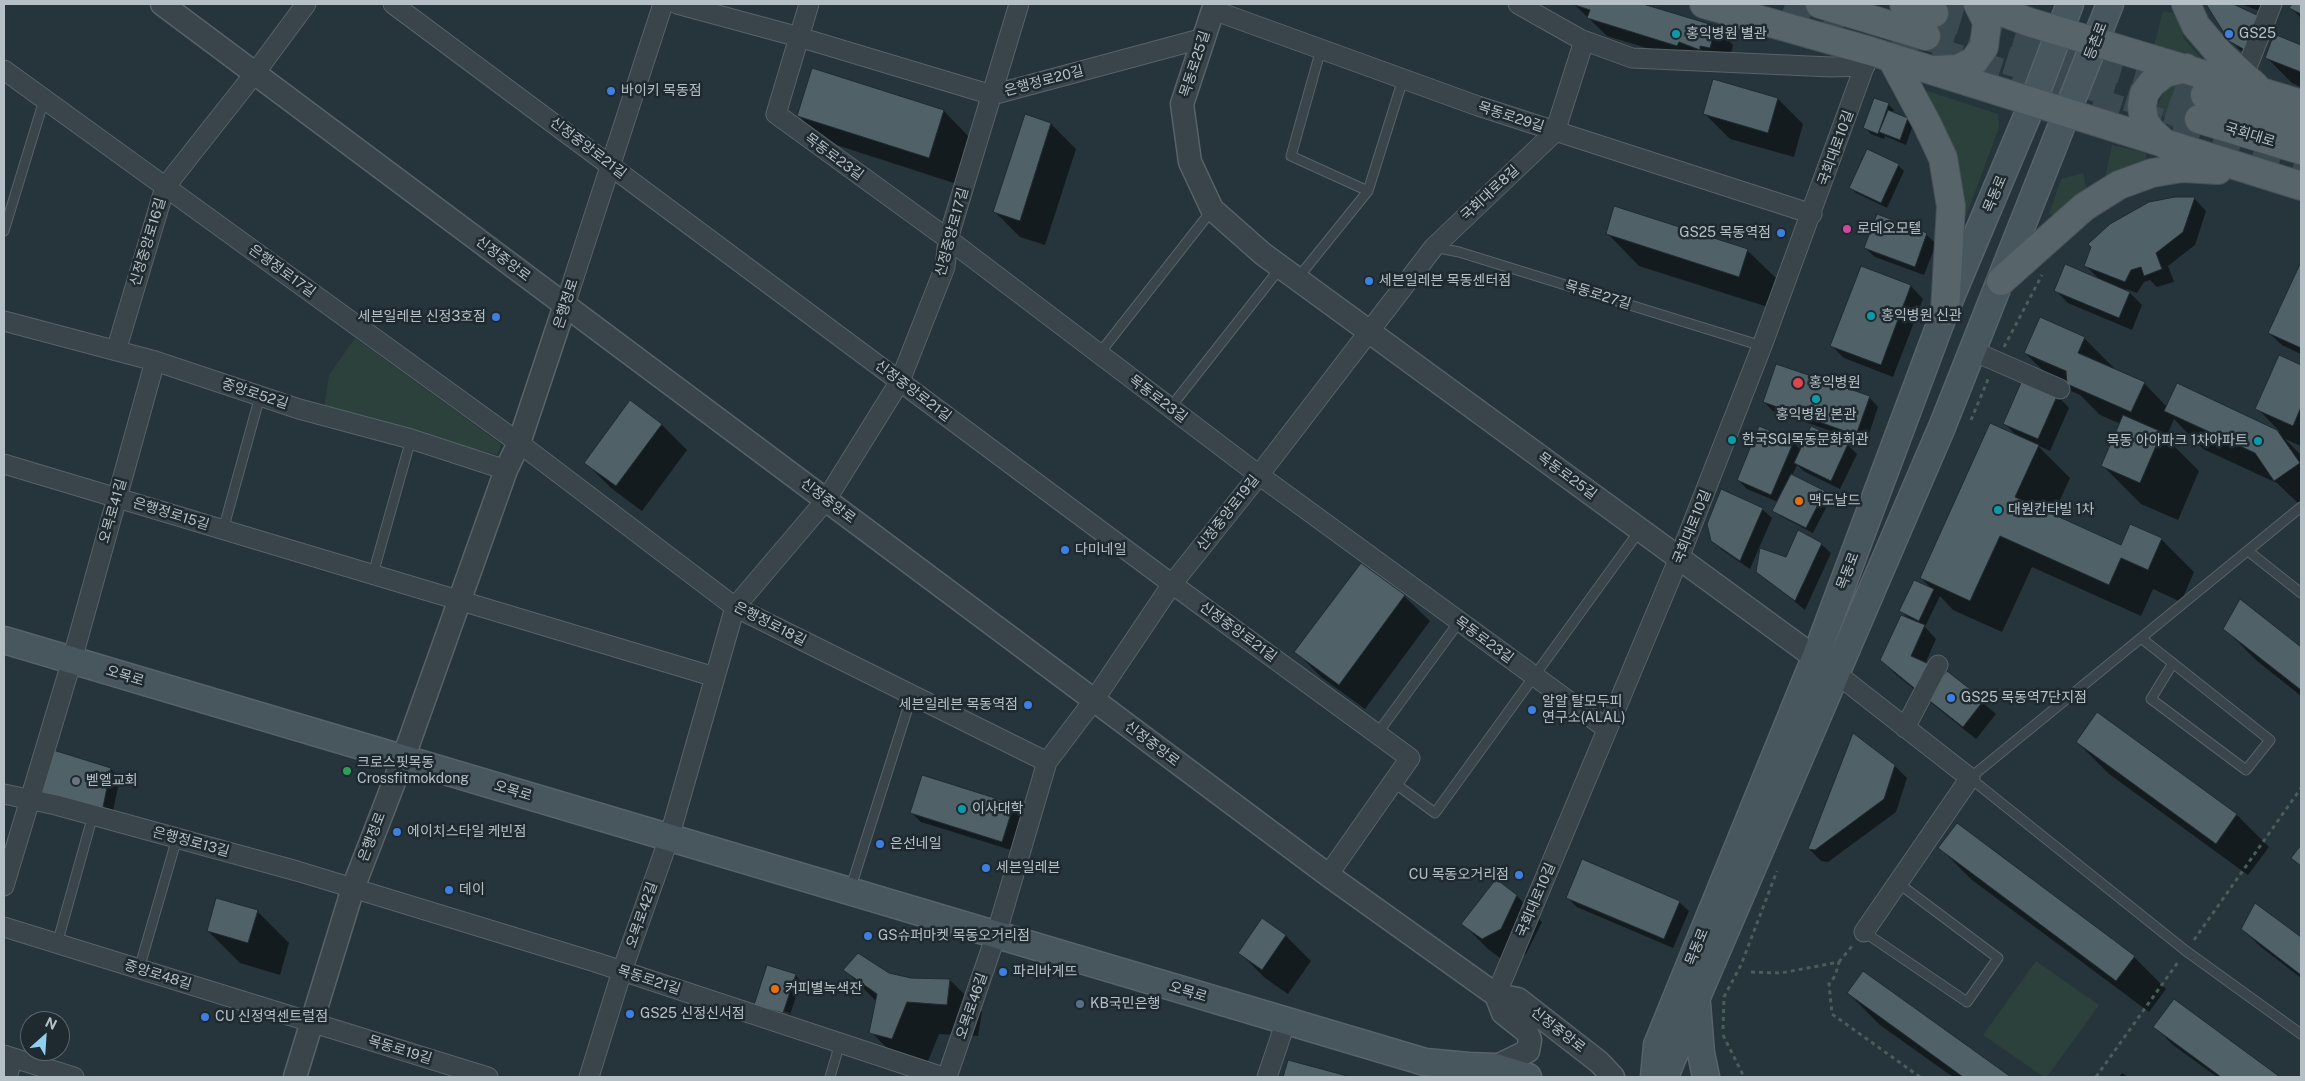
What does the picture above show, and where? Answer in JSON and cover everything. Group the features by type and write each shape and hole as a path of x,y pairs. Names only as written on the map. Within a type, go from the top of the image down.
{"main road":[{"path":"1704,4 1876,59 1929,71 2033,102 2301,186"},
{"path":"1820,4 1930,24 1904,4"},
{"path":"1929,71 1958,69 1974,61 1984,47 1988,22 1980,4"},
{"path":"1980,4 2059,32 2186,68 2253,83 2301,104"},
{"path":"2059,32 2070,4"},
{"name":"등촌로","path":"2081,79 2110,4"},
{"path":"2186,4 2196,26 2220,54 2253,83"},
{"name":"목동로","path":"1654,1077 1657,1045 1815,658 1945,311 2033,102 2059,32"},
{"path":"1876,59 1943,158 1951,206 1945,311"},
{"path":"2165,144 2151,131 2144,121 2142,106 2144,94 2152,83 2164,73 2186,68"},
{"name":"목동로","path":"1666,1077 1697,997 1837,674 1984,356 2002,281 2081,79"},
{"name":"국회대로","path":"2301,125 2202,107 2301,150"},
{"path":"2002,281 2084,207 2119,185 2152,173 2182,168 2254,171"},
{"name":"오목로","path":"4,640 1425,1062 1467,1072 1494,1067 1528,1077"},
{"path":"1697,997 1701,1053 1706,1077"}],"street":[{"name":"신정중앙로","path":"162,4 1328,875 1496,995 1518,999 1599,1062 1613,1077"},
{"path":"255,73 306,4"},
{"name":"신정중앙로21길","path":"393,4 1172,584 1410,758 1328,875"},
{"name":"은행정로","path":"295,1077 353,888 403,759 506,470 519,443 663,4"},
{"name":"은행정로20길","path":"677,4 799,37 992,96 1204,38"},
{"path":"799,37 809,4"},
{"name":"신정중앙로17길","path":"734,607 826,500 900,381 945,267 948,239 1019,4"},
{"path":"1518,4 1584,41 1632,58 1831,67 1876,59"},
{"path":"2253,83 2272,4"},
{"name":"목동로25길","path":"1214,7 1182,104 1190,162 1212,209 1289,273 1837,674"},
{"name":"목동로29길","path":"1214,7 1321,50 1555,132 1812,214"},
{"name":"목동로23길","path":"799,37 776,114 948,239 1259,475 1607,729"},
{"name":"국회대로8길","path":"1369,331 1434,247 1555,132 1584,41"},
{"name":"국회대로10길","path":"1496,995 1680,558 1812,214 1876,59"},
{"name":"은행정로17길","path":"4,70 519,443"},
{"name":"신정중앙로16길","path":"116,351 165,187 255,73"},
{"name":"중앙로52길","path":"4,321 154,361 260,396 411,439 506,470"},
{"name":"신정중앙로19길","path":"1047,762 1094,700 1172,584 1259,475 1369,331"},
{"path":"1984,356 2060,389"},
{"name":"오목로41길","path":"29,799 72,660 154,361"},
{"name":"은행정로18길","path":"519,443 734,607 1047,762"},
{"name":"은행정로15길","path":"4,464 459,600"},
{"path":"459,600 715,677"},
{"name":"오목로42길","path":"588,1077 622,971 669,838 734,607"},
{"path":"1906,728 1938,665"},
{"path":"1837,674 1970,778 1864,932"},
{"name":"오목로46길","path":"947,1077 996,935 1047,762"},
{"name":"은행정로13길","path":"4,794 93,815 353,888"},
{"path":"4,886 29,799"},
{"name":"목동로21길","path":"353,888 622,971 943,1077"},
{"name":"중앙로48길","path":"4,927 312,1023"},
{"name":"신정중앙로","path":"1494,1067 1528,1051 1530,1040 1527,1032 1503,1013 1496,995"},
{"path":"1267,1077 1286,1021"},
{"name":"목동로19길","path":"312,1023 488,1077"},
{"path":"7,1077 8,1056 74,1077"}],"lane":[{"path":"1321,50 1291,156 1368,191"},
{"path":"1170,408 1289,273 1368,191 1403,79"},
{"path":"4,231 44,100"},
{"path":"1099,354 1212,209"},
{"name":"목동로27길","path":"1434,247 1459,252 1762,346"},
{"name":"은행정로15길","path":"223,530 260,396"},
{"path":"373,574 411,439"},
{"path":"2299,513 2248,551 1970,778 2186,951 2301,1034"},
{"path":"1393,782 1435,813 1640,530"},
{"path":"2248,551 2301,593"},
{"path":"1377,734 1459,622"},
{"path":"2141,638 2174,663 2270,740 2246,770 2151,699 2174,663"},
{"path":"850,891 912,695"},
{"path":"57,944 93,815"},
{"path":"139,969 176,838"},
{"path":"1864,932 1967,1002 1998,958 1898,883"},
{"path":"830,1077 840,1043"}],"path":[{"path":"1969,424 1984,356 2043,274"},
{"path":"2096,1077 2301,788"},
{"path":"1744,1077 1722,1035 1724,997 1741,965 1779,867"},
{"path":"1751,972 1781,973 1839,962 1835,976 1829,984 1832,1014 1920,1077"}],"green space":[{"path":"2163,11 2173,13 2180,25 2184,39 2207,64 2153,49"},
{"path":"2186,81 2197,86 2184,131 2169,126 2157,106 2166,88"},
{"path":"1927,91 1998,114 1999,128 1966,216 1960,215 1925,102"},
{"path":"2112,145 2146,153 2146,162 2105,178"},
{"path":"2083,173 2087,191 2054,217 2049,214 2061,179"},
{"path":"355,338 501,444 497,455 324,408 329,375"},
{"path":"2036,961 2099,1005 2047,1077 2044,1077 1983,1035"}],"building":[{"name":"홍익병원 별관","path":"1572,4 1643,4 1716,26 1710,48 1700,46 1700,50 1679,42 1677,46 1587,18 1590,10"},
{"path":"2206,4 2233,4 2261,17 2245,50 2229,41"},
{"path":"2292,4 2301,4 2301,14 2289,8"},
{"path":"2274,34 2301,45 2301,72 2265,58"},
{"path":"812,68 944,110 929,158 797,116"},
{"path":"1713,79 1778,98 1768,133 1703,114"},
{"path":"1874,98 1889,103 1878,134 1863,128"},
{"path":"1888,110 1908,118 1900,140 1879,132"},
{"path":"1025,114 1051,123 1020,221 993,212"},
{"path":"1867,149 1899,164 1881,203 1849,188"},
{"path":"2175,197 2195,197 2183,232 2156,253 2162,269 2144,276 2141,267 2131,270 2125,282 2084,266 2091,247 2088,244 2110,224 2149,202"},
{"path":"1614,206 1748,249 1739,277 1606,234"},
{"path":"1877,214 1927,233 1915,267 1864,248"},
{"path":"2301,262 2301,348 2268,333"},
{"path":"2065,264 2130,292 2119,318 2054,291"},
{"name":"홍익병원 신관","path":"1861,266 1911,285 1881,365 1830,346"},
{"name":"목동 아아파크 1차아파트","path":"2040,317 2085,337 2078,353 2145,382 2131,412 2067,384 2066,371 2024,353"},
{"name":"목동 아아파크 1차아파트","path":"2279,355 2301,365 2301,407 2293,426 2255,409"},
{"name":"홍익병원 본관","path":"1776,364 1870,396 1856,435 1763,402"},
{"path":"2023,378 2058,394 2038,439 2003,424"},
{"name":"목동 아아파크 1차아파트","path":"2177,383 2277,430 2300,463 2274,481 2255,453 2164,411"},
{"path":"630,400 662,424 616,486 584,463"},
{"name":"목동 아아파크 1차아파트","path":"2123,415 2162,432 2140,483 2101,466"},
{"name":"대원칸타빌 1차","path":"1990,423 2039,445 2015,497 2121,545 2130,524 2162,538 2148,570 2121,558 2109,585 2000,536 1970,601 1920,578"},
{"path":"1759,426 1794,441 1771,495 1737,480"},
{"path":"1811,426 1848,444 1831,481 1794,463"},
{"name":"맥도날드","path":"1791,474 1825,491 1806,528 1772,511"},
{"path":"1721,489 1763,508 1740,561 1711,541 1707,524"},
{"path":"1798,530 1822,543 1795,601 1756,572 1760,548 1786,557"},
{"path":"1361,563 1405,595 1339,685 1294,652"},
{"path":"1914,580 1934,589 1919,621 1899,611"},
{"path":"2240,599 2301,647 2301,690 2223,629"},
{"path":"1901,615 1925,625 1911,656 1931,665 1919,692 1880,660"},
{"path":"1947,671 1984,700 1963,727 1926,698"},
{"path":"2097,712 2237,814 2216,844 2076,742"},
{"path":"1853,733 1895,765 1884,799 1815,850 1808,849"},
{"name":"벧엘교회","path":"50,749 111,768 102,812 42,795"},
{"name":"이사대학","path":"922,775 1014,804 1002,842 910,813"},
{"path":"1957,823 2135,956 2116,981 1938,848"},
{"path":"2301,845 2301,866 2291,858"},
{"path":"1582,859 1680,901 1664,939 1566,898"},
{"path":"1496,879 1517,895 1501,929 1482,939 1461,924"},
{"path":"216,898 258,910 248,943 207,931"},
{"path":"2255,903 2301,937 2301,975 2241,929"},
{"path":"1262,918 1286,935 1262,970 1238,953"},
{"path":"858,953 889,973 911,978 950,979 947,1005 907,1002 892,1039 869,1033 877,994 843,970"},
{"name":"커피별녹색잔","path":"767,965 796,974 783,1013 754,1005"},
{"path":"1863,971 2011,1077 1963,1077 1847,993"},
{"path":"2174,999 2280,1077 2221,1077 2153,1027"},
{"path":"1288,1060 1351,1077 1283,1077"}],"tunnel":[{"path":"1785,4 1845,23"},
{"path":"1936,4 2004,25"},
{"path":"1934,13 2205,95"},
{"path":"1926,36 2199,119"},
{"path":"1893,38 2301,167"}],"place":[{"name":"홍익병원 별관","path":"1676,34"},
{"name":"GS25","path":"2229,34"},
{"name":"바이키 목동점","path":"611,91"},
{"name":"로데오모텔","path":"1847,229"},
{"name":"GS25 목동역점","path":"1781,233"},
{"name":"세븐일레븐 목동센터점","path":"1369,281"},
{"name":"홍익병원 신관","path":"1871,316"},
{"name":"세븐일레븐 신정3호점","path":"496,317"},
{"name":"홍익병원","path":"1798,383"},
{"name":"홍익병원 본관","path":"1816,399"},
{"name":"한국SGI목동문화회관","path":"1732,440"},
{"name":"목동 아아파크 1차아파트","path":"2258,441"},
{"name":"맥도날드","path":"1799,501"},
{"name":"대원칸타빌 1차","path":"1998,510"},
{"name":"다미네일","path":"1065,550"},
{"name":"GS25 목동역7단지점","path":"1951,698"},
{"name":"세븐일레븐 목동역점","path":"1028,705"},
{"name":"알알 탈모두피 연구소(ALAL)","path":"1532,710"},
{"name":"크로스핏목동 Crossfitmokdong","path":"347,771"},
{"name":"벧엘교회","path":"76,781"},
{"name":"이사대학","path":"962,809"},
{"name":"에이치스타일 케빈점","path":"397,832"},
{"name":"은선네일","path":"880,844"},
{"name":"세븐일레븐","path":"986,868"},
{"name":"CU 목동오거리점","path":"1519,875"},
{"name":"데이","path":"449,890"},
{"name":"GS슈퍼마켓 목동오거리점","path":"868,936"},
{"name":"파리바게뜨","path":"1003,972"},
{"name":"커피별녹색잔","path":"775,989"},
{"name":"KB국민은행","path":"1080,1004"},
{"name":"GS25 신정신서점","path":"630,1014"},
{"name":"CU 신정역센트럴점","path":"205,1017"}]}
